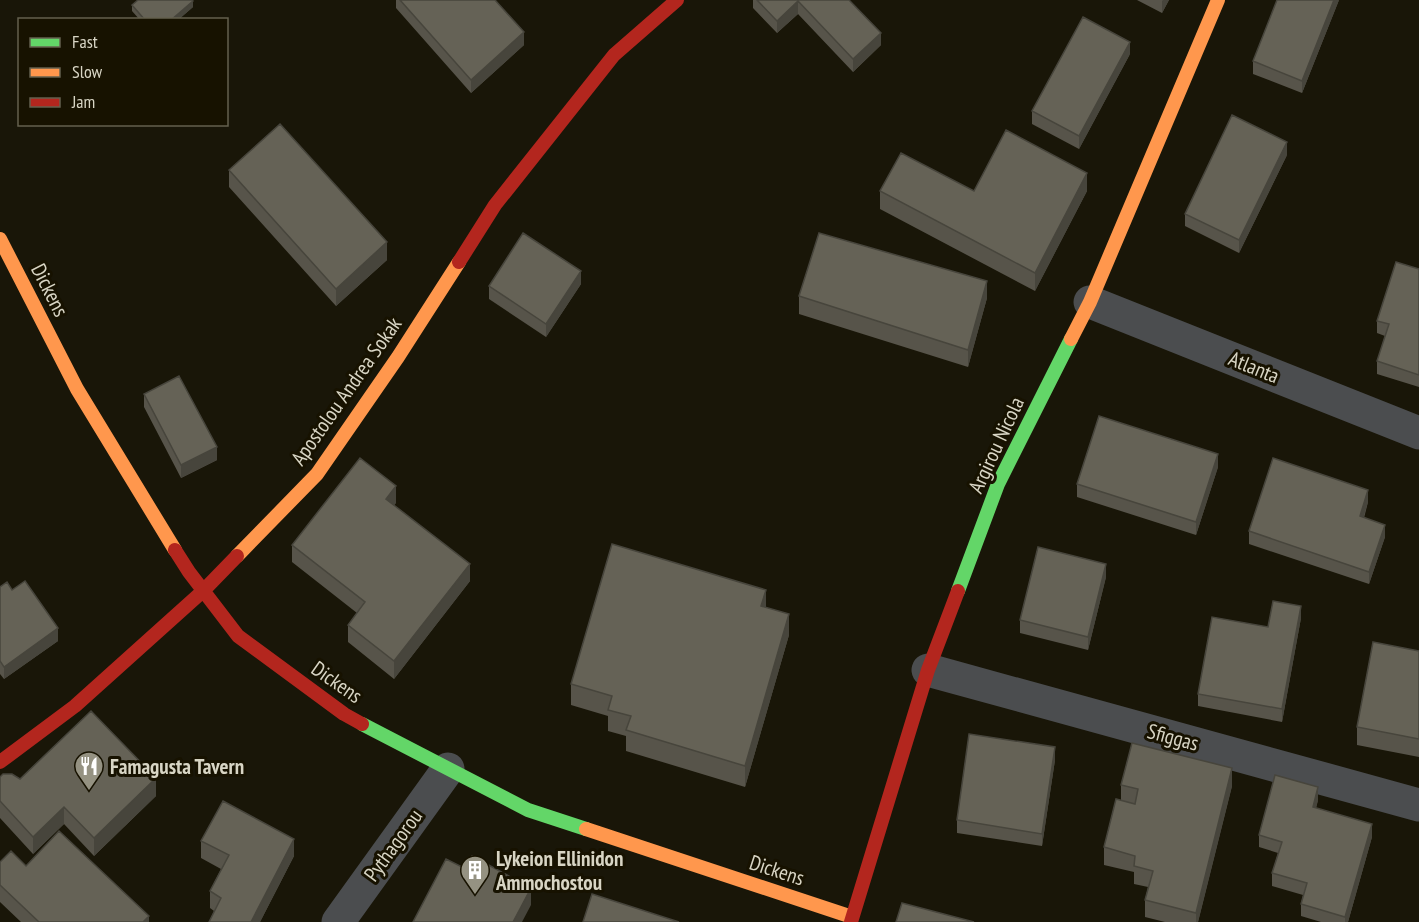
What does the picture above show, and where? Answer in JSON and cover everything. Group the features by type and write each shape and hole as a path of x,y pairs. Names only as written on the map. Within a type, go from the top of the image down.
{"street":[{"name":"Apostolou Andrea Sokak","path":"0,762 75,706 203,591 317,474 398,357 495,206 614,55 677,0"},
{"name":"Argirou Nicola","path":"852,919 928,670 998,484 1090,302 1218,0"},
{"name":"Dickens","path":"0,238 76,389 189,572 238,636 344,714 528,810 852,919"},
{"name":"Atlanta","path":"1090,302 1419,433"},
{"name":"Sfiggas","path":"928,670 1419,805"},
{"name":"Pythagorou","path":"338,922 448,769"}],"building":[{"path":"138,0 193,1 173,18 143,18 132,5"},
{"path":"400,0 495,0 524,32 471,80"},
{"path":"757,0 849,0 881,33 853,59 798,1 777,21"},
{"path":"1277,0 1334,0 1302,81 1253,61"},
{"path":"1083,17 1130,42 1079,136 1032,111"},
{"path":"1232,115 1287,142 1239,240 1185,214"},
{"path":"280,124 387,242 336,289 229,170"},
{"path":"1006,130 1087,173 1035,273 880,191 901,153 974,191"},
{"path":"523,233 581,271 546,324 489,286"},
{"path":"819,233 987,281 968,350 799,296"},
{"path":"1396,262 1419,269 1419,375 1377,361 1389,324 1377,321"},
{"path":"179,376 217,447 181,465 144,394"},
{"path":"1099,416 1218,454 1196,522 1077,484"},
{"path":"360,458 396,486 386,499 470,564 394,661 348,625 365,602 292,545"},
{"path":"1273,458 1368,490 1360,516 1385,525 1369,572 1249,531"},
{"path":"612,544 766,590 761,606 789,614 745,766 626,730 631,716 608,710 612,696 571,684"},
{"path":"1038,547 1106,564 1088,637 1020,620"},
{"path":"25,581 58,628 4,667 0,661 0,587 7,582 12,590"},
{"path":"1273,601 1301,606 1282,709 1198,694 1212,617 1268,627"},
{"path":"1373,642 1419,651 1419,739 1357,727"},
{"name":"Famagusta Tavern","path":"91,711 156,778 94,838 64,807 33,837 0,801 0,777 3,774 12,774 20,779"},
{"path":"969,734 1055,747 1042,834 957,820"},
{"path":"1132,743 1232,768 1196,913 1145,900 1153,871 1134,866 1135,856 1104,847 1116,799 1135,804 1138,789 1121,785"},
{"path":"1275,775 1318,787 1313,807 1372,824 1345,917 1301,904 1307,883 1272,873 1282,842 1259,835"},
{"path":"223,801 294,839 251,922 209,922 221,898 210,891 229,855 201,841"},
{"path":"59,831 149,916 143,922 39,922 0,885 0,862 11,851 26,866"},
{"name":"Lykeion Ellinidon Ammochostou","path":"472,856 531,888 513,922 413,922 446,859 466,869"},
{"path":"592,894 679,922 583,922"},
{"path":"902,903 974,922 896,922"}],"traffic: fast":[{"path":"958,591 998,484 1071,339"},
{"path":"362,724 528,810 586,829"}],"traffic: slow":[{"path":"1071,339 1090,302 1218,0"},
{"path":"0,239 77,389 175,550"},
{"path":"237,556 317,474 398,357 459,262"},
{"path":"586,829 852,917"}],"traffic: jam":[{"path":"459,262 495,205 614,55 677,0"},
{"path":"175,550 238,636 344,714 362,724"},
{"path":"0,762 75,706 203,591 237,556"},
{"path":"851,922 928,670 958,591"}],"place":[{"name":"Famagusta Tavern","path":"89,792"},
{"name":"Lykeion Ellinidon Ammochostou","path":"475,896"}]}
